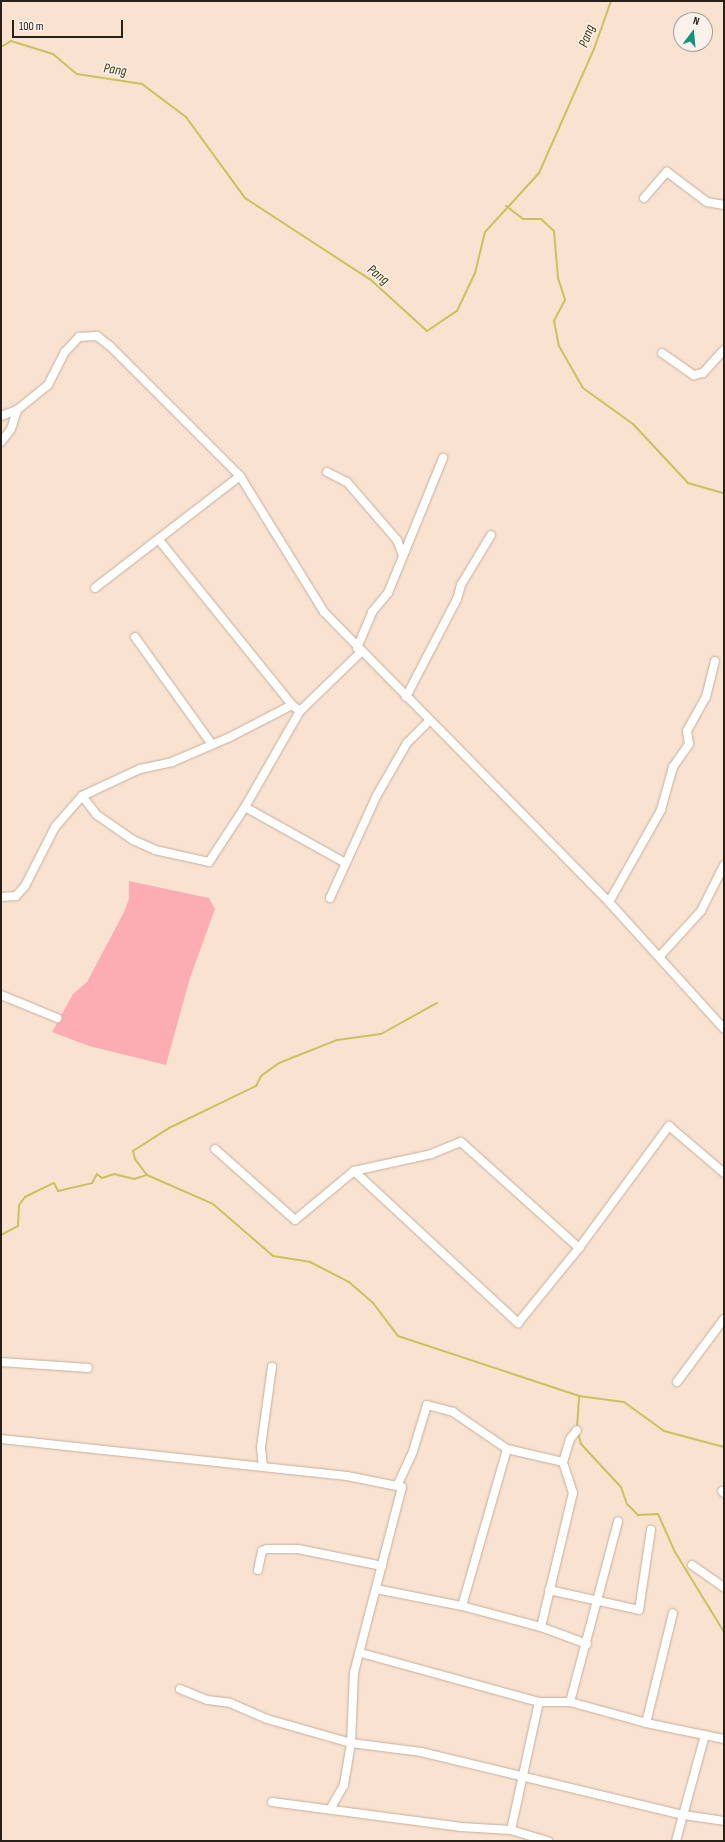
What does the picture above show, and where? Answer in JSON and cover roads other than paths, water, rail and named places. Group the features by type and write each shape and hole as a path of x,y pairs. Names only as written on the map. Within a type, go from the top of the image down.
{"street":[{"path":"644,198 667,172 707,202 724,205"},
{"path":"1,416 17,410 54,378 73,342 84,336 97,336 240,476 324,612 406,698 609,902 660,956 724,1029"},
{"path":"662,353 694,375 703,374 724,350"},
{"path":"1,442 17,410"},
{"path":"82,796 97,815 134,840 155,850 209,862 245,807 300,711 359,650 372,612 388,593 402,553 443,458"},
{"path":"327,472 347,482 397,540 402,553"},
{"path":"95,588 240,476"},
{"path":"406,698 457,599 460,585 491,535"},
{"path":"159,540 292,705 300,711"},
{"path":"135,638 211,743"},
{"path":"609,902 655,823 673,767 689,744 687,731 706,697 715,661"},
{"path":"1,897 16,896 25,886 55,827 82,796 140,769 172,762 211,743 255,725 292,705"},
{"path":"330,898 357,833 407,743 429,721"},
{"path":"245,807 345,863"},
{"path":"660,956 702,911 724,864"},
{"path":"1,995 57,1018"},
{"path":"354,1170 518,1323 579,1248 669,1126 724,1173"},
{"path":"215,1149 295,1220 354,1170 431,1154 461,1142 579,1248"},
{"path":"677,1382 724,1319"},
{"path":"1,1362 88,1368"},
{"path":"263,1467 261,1447 272,1367"},
{"path":"397,1486 413,1451 427,1405 453,1412 507,1449 563,1462"},
{"path":"541,1627 573,1492 563,1462 570,1439 577,1430"},
{"path":"1,1439 263,1467 402,1487 353,1680 351,1743 344,1785 330,1809"},
{"path":"462,1606 507,1449"},
{"path":"570,1702 598,1603 618,1521"},
{"path":"549,1590 598,1603 639,1610 651,1530"},
{"path":"258,1570 262,1551 267,1548 298,1549 382,1566"},
{"path":"692,1565 724,1587"},
{"path":"376,1589 462,1606 541,1627 587,1644"},
{"path":"646,1723 673,1613"},
{"path":"361,1653 539,1702 570,1702 646,1723 724,1739"},
{"path":"180,1689 207,1700 230,1703 267,1719 351,1743 421,1752 520,1778 684,1815 724,1820"},
{"path":"511,1830 520,1778 539,1702"},
{"path":"676,1841 704,1735"},
{"path":"272,1802 511,1830 548,1841"}],"waterway":[{"name":"Pang","path":"1,47 11,41 53,54 77,74 142,84 186,117 245,198 371,280 427,331 457,311 475,273 485,232 539,173 594,49 611,1"},
{"path":"506,206 523,219 541,219 554,231 558,278 565,300 554,321 559,346 583,388 633,424 688,483 724,493"},
{"path":"147,1175 135,1159 133,1151 169,1128 256,1086 261,1076 279,1063 337,1040 381,1034 437,1003"},
{"path":"1,1235 18,1226 19,1205 25,1197 54,1183 58,1191 92,1183 97,1174 102,1178 114,1174 134,1179 147,1175 213,1204 273,1256 310,1262 349,1282 373,1303 398,1336 579,1396 624,1402 664,1431 724,1447"},
{"path":"577,1427 579,1396"},
{"path":"578,1433 581,1444 621,1487 627,1504 638,1515 658,1514 675,1552 724,1632"}]}
